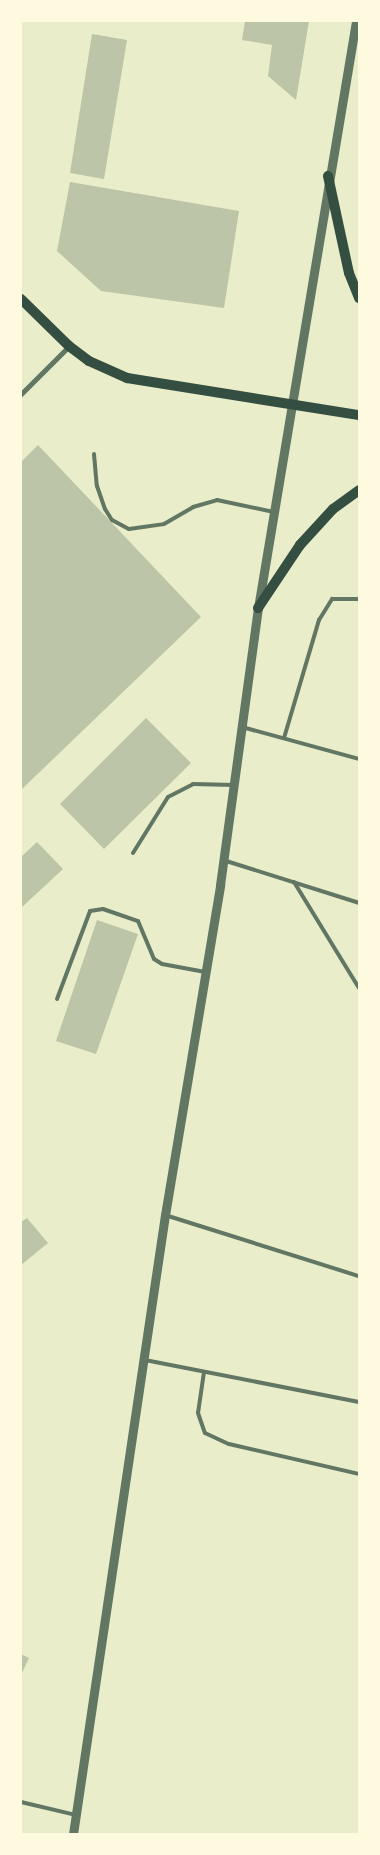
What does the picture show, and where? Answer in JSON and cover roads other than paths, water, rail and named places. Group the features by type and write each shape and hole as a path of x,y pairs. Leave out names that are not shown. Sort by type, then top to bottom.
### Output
{"main road":[{"path":"328,176 350,273 359,298"},
{"path":"21,299 69,346 89,361 127,378 292,406 359,415"},
{"path":"258,608 300,545 333,509 359,490"}],"street":[{"path":"73,1834 165,1215 223,860 258,608 328,176 356,21"},
{"path":"21,394 69,346"}],"lane":[{"path":"94,454 97,486 105,509 112,520 129,529 164,524 193,507 217,500 274,512"},
{"path":"284,738 319,620 332,599 359,599"},
{"path":"242,727 359,759"},
{"path":"133,853 168,797 193,784 234,785"},
{"path":"223,860 359,903"},
{"path":"294,882 359,988"},
{"path":"57,998 90,911 103,909 138,921 154,959 162,964 205,972"},
{"path":"165,1215 359,1276"},
{"path":"144,1360 359,1402"},
{"path":"204,1372 198,1413 205,1433 229,1444 359,1474"},
{"path":"21,1802 76,1815"}]}
